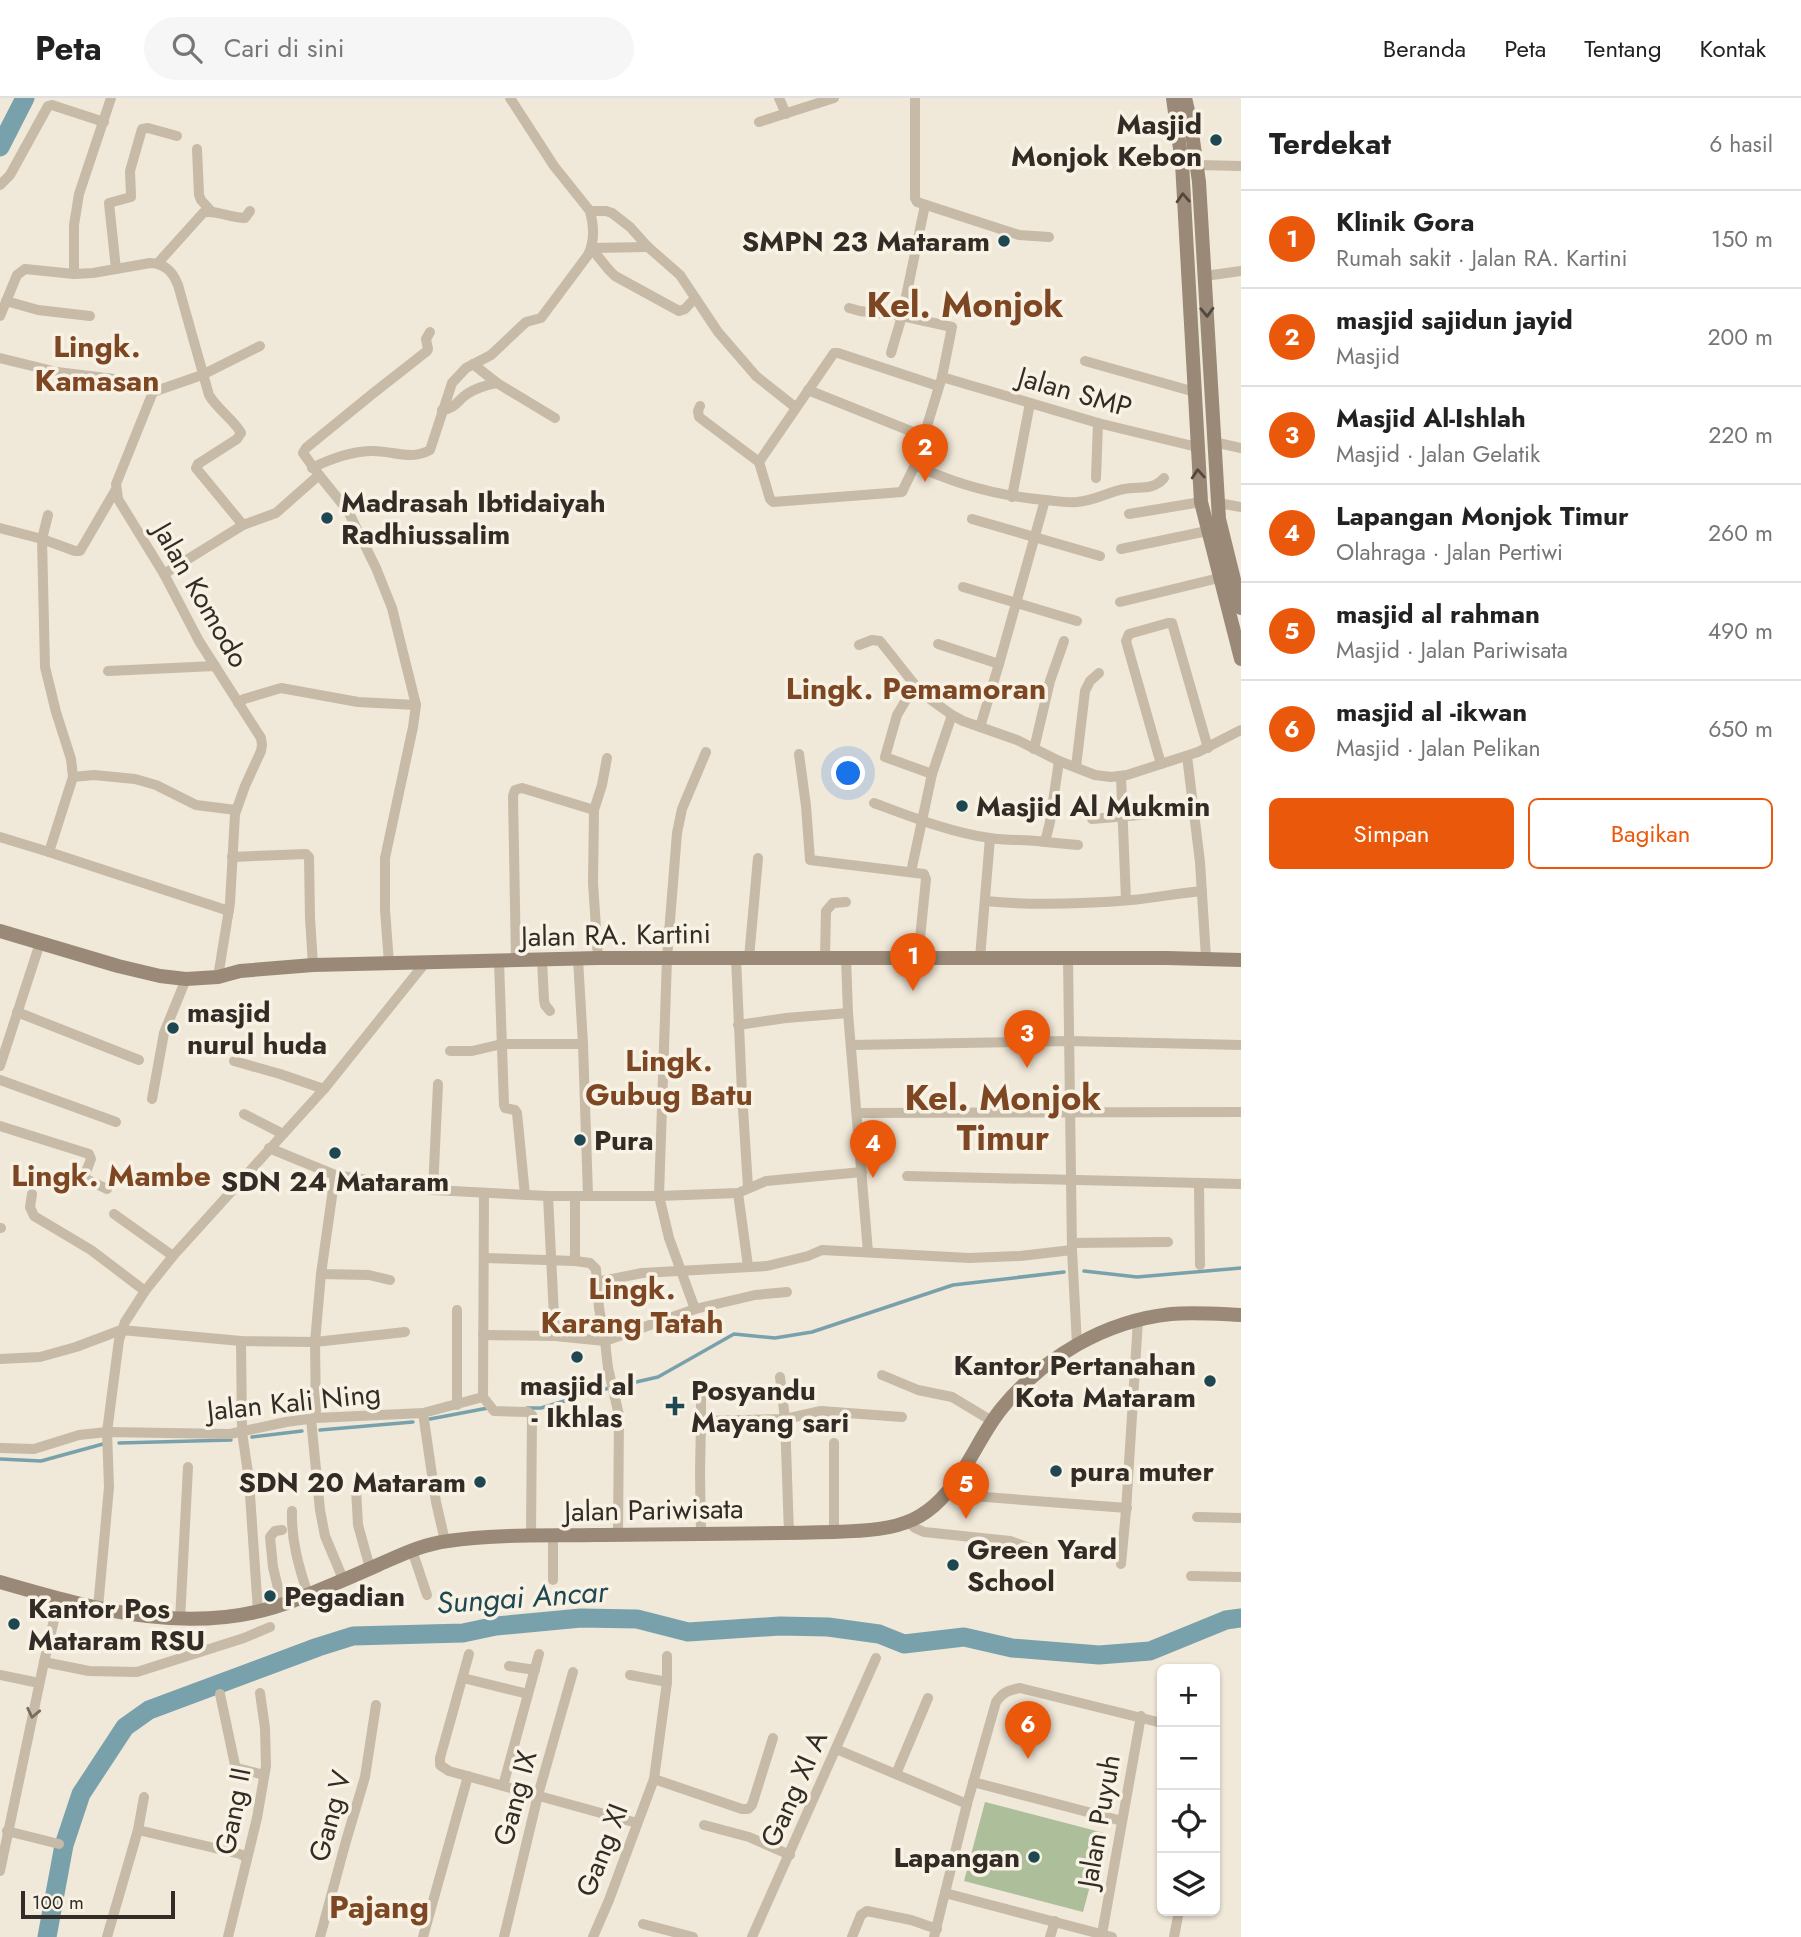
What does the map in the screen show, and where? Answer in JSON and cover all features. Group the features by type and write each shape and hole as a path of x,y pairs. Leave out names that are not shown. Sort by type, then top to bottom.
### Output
{"street":[{"path":"74,274 74,225 78,202 111,98"},
{"path":"164,574 243,525 276,513 316,471 337,457 370,451 424,454 433,447 452,383 466,368 491,355 526,322 541,318 582,264 591,248 594,226 590,211 554,166 510,98"},
{"path":"779,98 786,114"},
{"path":"759,122 834,98"},
{"path":"915,98 917,202 1019,235 1049,237"},
{"path":"1172,98 1182,163 1200,502 1207,531 1220,552 1241,608"},
{"path":"1185,98 1197,165 1218,503 1220,578 1241,659"},
{"path":"0,185 10,175 48,106 104,122"},
{"path":"116,270 108,205 131,197 130,170 142,129 148,128 177,136"},
{"path":"197,149 201,200 210,210 225,216 245,218 250,211"},
{"path":"1197,165 1241,166"},
{"path":"891,353 902,316 925,205"},
{"path":"158,263 201,215 210,210"},
{"path":"590,211 606,211 618,216 680,275 693,300 756,376 795,407"},
{"path":"1185,239 1202,236"},
{"path":"591,248 648,247"},
{"path":"591,248 615,276 679,311 693,300"},
{"path":"0,316 17,275 25,269 74,274 158,263 170,271 178,285 209,395 241,433 237,439 198,464 196,468 243,525"},
{"path":"1205,276 1241,271"},
{"path":"6,301 38,310 90,316"},
{"path":"700,406 699,417 759,462 770,499 774,502 902,492 915,465 940,381 952,327 849,308"},
{"path":"389,962 385,858 416,705 392,608 376,568 348,511 304,455 306,448 428,351 426,340 430,332"},
{"path":"153,391 202,375 260,346"},
{"name":"Jalan SMP","path":"808,390 831,356 838,353 1197,447"},
{"path":"0,358 57,372 148,383 153,391 116,484 116,491 80,551 0,528"},
{"path":"1085,361 1195,391"},
{"path":"473,364 497,383 555,418"},
{"path":"442,410 452,408 474,390 497,383"},
{"path":"759,462 808,390 923,436"},
{"path":"1012,497 1030,403"},
{"path":"1096,478 1098,423"},
{"path":"1214,442 1241,448"},
{"path":"915,465 969,487 1012,497 1060,502 1087,501 1133,487 1157,486 1164,478"},
{"name":"Jalan Komodo","path":"116,491 118,499 164,574 199,641 261,738 262,747 236,810 229,911 218,978"},
{"path":"980,727 1045,500"},
{"path":"1129,514 1200,502"},
{"path":"1218,503 1241,507"},
{"path":"48,515 42,539 45,667 56,712 72,759 73,777 49,852"},
{"path":"972,519 1100,556"},
{"path":"1121,549 1207,531"},
{"path":"1121,602 1220,578"},
{"path":"963,587 1077,621"},
{"path":"1161,764 1126,641 1129,634 1172,623 1208,748"},
{"path":"859,645 876,639 880,641 927,697 952,715 1009,736 1059,761 1096,775 1121,777 1208,748 1241,730"},
{"path":"1034,749 1050,681 1064,641"},
{"path":"938,645 999,664"},
{"path":"108,671 215,666"},
{"path":"1076,767 1085,691 1090,681 1099,673"},
{"path":"915,684 897,715 885,757 932,774"},
{"path":"238,703 281,688 358,702 416,705"},
{"path":"911,872 932,774 952,715"},
{"path":"695,1310 669,1238 659,1196 667,958 679,819 706,752"},
{"path":"799,754 810,860 911,872 923,874 926,879 918,958"},
{"path":"1186,756 1202,891 1206,958"},
{"path":"598,958 594,891 594,810 607,758"},
{"path":"1045,842 1059,761"},
{"path":"73,777 94,775 135,779 156,785 196,804 236,810"},
{"path":"1121,777 1126,900"},
{"path":"516,961 515,790 522,788 594,810"},
{"path":"874,803 922,821 990,838 1078,845"},
{"path":"1092,819 1193,806"},
{"path":"0,837 229,911"},
{"path":"980,958 990,838"},
{"path":"232,857 306,854 309,857 313,965"},
{"path":"748,1266 738,1025 743,958 758,858"},
{"path":"985,901 1014,905 1056,905 1202,891"},
{"path":"825,958 826,911 829,905 836,901 846,902"},
{"name":"Jalan RA. Kartini","path":"0,931 118,966 159,976 186,979 218,978 240,971 313,965 598,958 1241,960"},
{"path":"0,1066 5,1030 17,1012 40,943"},
{"path":"846,958 848,1013 868,1252"},
{"path":"1068,958 1072,1246 1077,1345"},
{"path":"542,960 544,1000 550,1011"},
{"path":"578,960 588,1196"},
{"path":"499,961 504,1105 517,1113 525,1195"},
{"path":"98,1608 109,1487 107,1432 121,1330 145,1291 173,1256 324,1089 425,963"},
{"path":"152,1099 164,1033 186,979"},
{"path":"17,1012 139,1060"},
{"path":"738,1025 848,1013"},
{"path":"852,1045 1069,1041 1241,1045"},
{"path":"450,1051 472,1051 502,1044 583,1044"},
{"path":"234,1061 324,1089"},
{"path":"0,1080 116,1122"},
{"path":"433,1190 438,1084"},
{"path":"858,1113 1241,1112"},
{"path":"244,1114 282,1134"},
{"path":"0,1126 89,1154 91,1159 86,1179 107,1189"},
{"path":"269,1148 335,1175 433,1190 548,1196 659,1196 743,1190 766,1181 862,1172"},
{"path":"335,1175 321,1274 315,1342 313,1418 320,1510 325,1536 343,1579"},
{"path":"907,1176 1241,1184"},
{"path":"1199,1183 1200,1265"},
{"path":"484,1193 483,1335 487,1403"},
{"path":"32,1194 30,1207 34,1216 91,1250 145,1291"},
{"path":"548,1196 555,1336"},
{"path":"575,1197 575,1261"},
{"path":"114,1214 173,1256"},
{"path":"597,1282 642,1273 767,1266 822,1250 969,1258 1020,1256 1072,1246 1168,1242"},
{"path":"484,1258 575,1261 590,1263 596,1269 599,1308 619,1431 618,1535"},
{"path":"321,1274 369,1275 390,1280"},
{"path":"483,1335 555,1336 605,1341 695,1310 755,1295 788,1292"},
{"path":"457,1310 457,1405"},
{"name":"Jalan Pariwisata","path":"0,1581 98,1608 163,1619 218,1618 282,1605 412,1550 445,1541 531,1535 875,1531 908,1522 927,1511 946,1494 992,1421 1009,1400 1034,1375 1077,1345 1138,1320 1174,1314 1241,1315"},
{"path":"1121,1564 1138,1320"},
{"path":"0,1359 40,1357 121,1330 241,1340 315,1342 405,1332"},
{"path":"241,1340 242,1432 249,1480 258,1612"},
{"path":"882,1375 918,1390 952,1397 992,1421"},
{"path":"780,1377 785,1419 789,1533"},
{"path":"701,1398 701,1533"},
{"name":"Jalan Kali Ning","path":"0,1448 34,1449 79,1435 107,1432 242,1432 313,1418 423,1413 457,1405 487,1403 528,1412 531,1415 531,1535"},
{"path":"701,1421 785,1419 821,1411 902,1418"},
{"path":"423,1413 434,1490 445,1541"},
{"path":"834,1443 834,1532"},
{"path":"180,1620 188,1467"},
{"path":"356,1489 358,1525 370,1568"},
{"path":"946,1494 1127,1508"},
{"path":"292,1511 291,1529 308,1595"},
{"path":"1197,1517 1241,1518"},
{"path":"908,1522 924,1532 1010,1541 1041,1552"},
{"path":"282,1530 275,1531 270,1537 273,1567 282,1605"},
{"path":"553,1536 553,1580"},
{"path":"412,1550 427,1595"},
{"path":"1191,1576 1241,1577"},
{"path":"0,1871 59,1599"},
{"path":"44,1662 89,1671 137,1672 270,1627"},
{"path":"469,1654 440,1765 468,1776 637,1824"},
{"path":"503,1786 540,1654"},
{"name":"Gang XI","path":"593,1937 653,1779 667,1682 667,1656"},
{"name":"Gang XI A","path":"752,1937 876,1658"},
{"path":"509,1666 535,1670"},
{"name":"Gang IX","path":"504,1937 538,1796 573,1672"},
{"path":"0,1675 39,1683"},
{"path":"630,1675 667,1682"},
{"path":"463,1678 528,1694"},
{"path":"852,1937 861,1915 867,1910 911,1920 935,1933 973,1782 996,1702 1002,1694 1020,1688 1157,1721"},
{"name":"Gang II","path":"228,1937 257,1818 264,1775 267,1747 260,1693"},
{"path":"220,1694 234,1765 264,1775"},
{"path":"897,1774 928,1698"},
{"name":"Gang V","path":"320,1937 365,1777 376,1705"},
{"name":"Jalan Puyuh","path":"1107,1935 1122,1821 1141,1716"},
{"name":"Gang XI","path":"653,1779 748,1809 752,1805 773,1738"},
{"path":"836,1749 967,1804"},
{"path":"423,1937 468,1776"},
{"path":"973,1782 1122,1821"},
{"path":"107,1937 138,1830 144,1797"},
{"path":"704,1825 749,1837 790,1854"},
{"path":"138,1830 240,1854 247,1858"},
{"path":"7,1831 59,1844"},
{"path":"945,1893 1107,1935"},
{"path":"1174,1937 1178,1916"},
{"path":"1050,1937 1055,1921"},
{"path":"643,1924 693,1937"}],"green space":[{"name":"Lapangan","path":"985,1802 1104,1833 1083,1912 964,1881"}],"waterway":[{"path":"0,147 25,98"},
{"path":"1084,1271 1137,1277 1241,1268"},
{"path":"527,1408 541,1408 658,1377 734,1334 775,1338 812,1332 953,1285 1064,1272"},
{"path":"430,1419 488,1408"},
{"path":"320,1430 413,1422"},
{"path":"252,1437 302,1431"},
{"path":"119,1443 231,1440"},
{"path":"0,1459 41,1461 103,1444"},
{"name":"Sungai Ancar","path":"47,1937 64,1845 81,1794 125,1727 149,1710 353,1636 463,1633 496,1626 581,1618 637,1619 688,1632 780,1626 828,1627 879,1634 904,1644 964,1637 1012,1648 1099,1655 1150,1651 1226,1620 1241,1618"}],"place":[{"name":"Masjid Monjok Kebon","path":"1216,140"},
{"name":"SMPN 23 Mataram","path":"1004,241"},
{"name":"masjid sajidun jayid","path":"925,482"},
{"name":"Madrasah Ibtidaiyah Radhiussalim","path":"327,518"},
{"name":"Masjid Al Mukmin","path":"962,806"},
{"name":"Klinik Gora","path":"913,991"},
{"name":"masjid nurul huda","path":"173,1028"},
{"name":"Masjid Al-Ishlah","path":"1027,1068"},
{"name":"Pura","path":"580,1140"},
{"name":"SDN 24 Mataram","path":"335,1153"},
{"name":"Lapangan Monjok Timur","path":"873,1178"},
{"name":"masjid al - Ikhlas","path":"577,1357"},
{"name":"Kantor Pertanahan Kota Mataram","path":"1210,1381"},
{"name":"Posyandu Mayang sari","path":"675,1406"},
{"name":"pura muter","path":"1056,1471"},
{"name":"SDN 20 Mataram","path":"480,1482"},
{"name":"masjid al rahman","path":"966,1519"},
{"name":"Green Yard School","path":"953,1565"},
{"name":"Pegadian","path":"270,1596"},
{"name":"Kantor Pos Mataram RSU","path":"14,1624"},
{"name":"masjid al -ikwan","path":"1028,1759"},
{"name":"Lapangan","path":"1034,1857"}],"district":[{"name":"Kel. Monjok","path":"965,305"},
{"name":"Lingk. Kamasan","path":"97,363"},
{"name":"Lingk. Pemamoran","path":"916,688"},
{"name":"Lingk. Gubug Batu","path":"669,1077"},
{"name":"Kel. Monjok Timur","path":"1003,1118"},
{"name":"Lingk. Mambe","path":"111,1175"},
{"name":"Lingk. Karang Tatah","path":"632,1305"},
{"name":"Pajang","path":"379,1907"}]}
